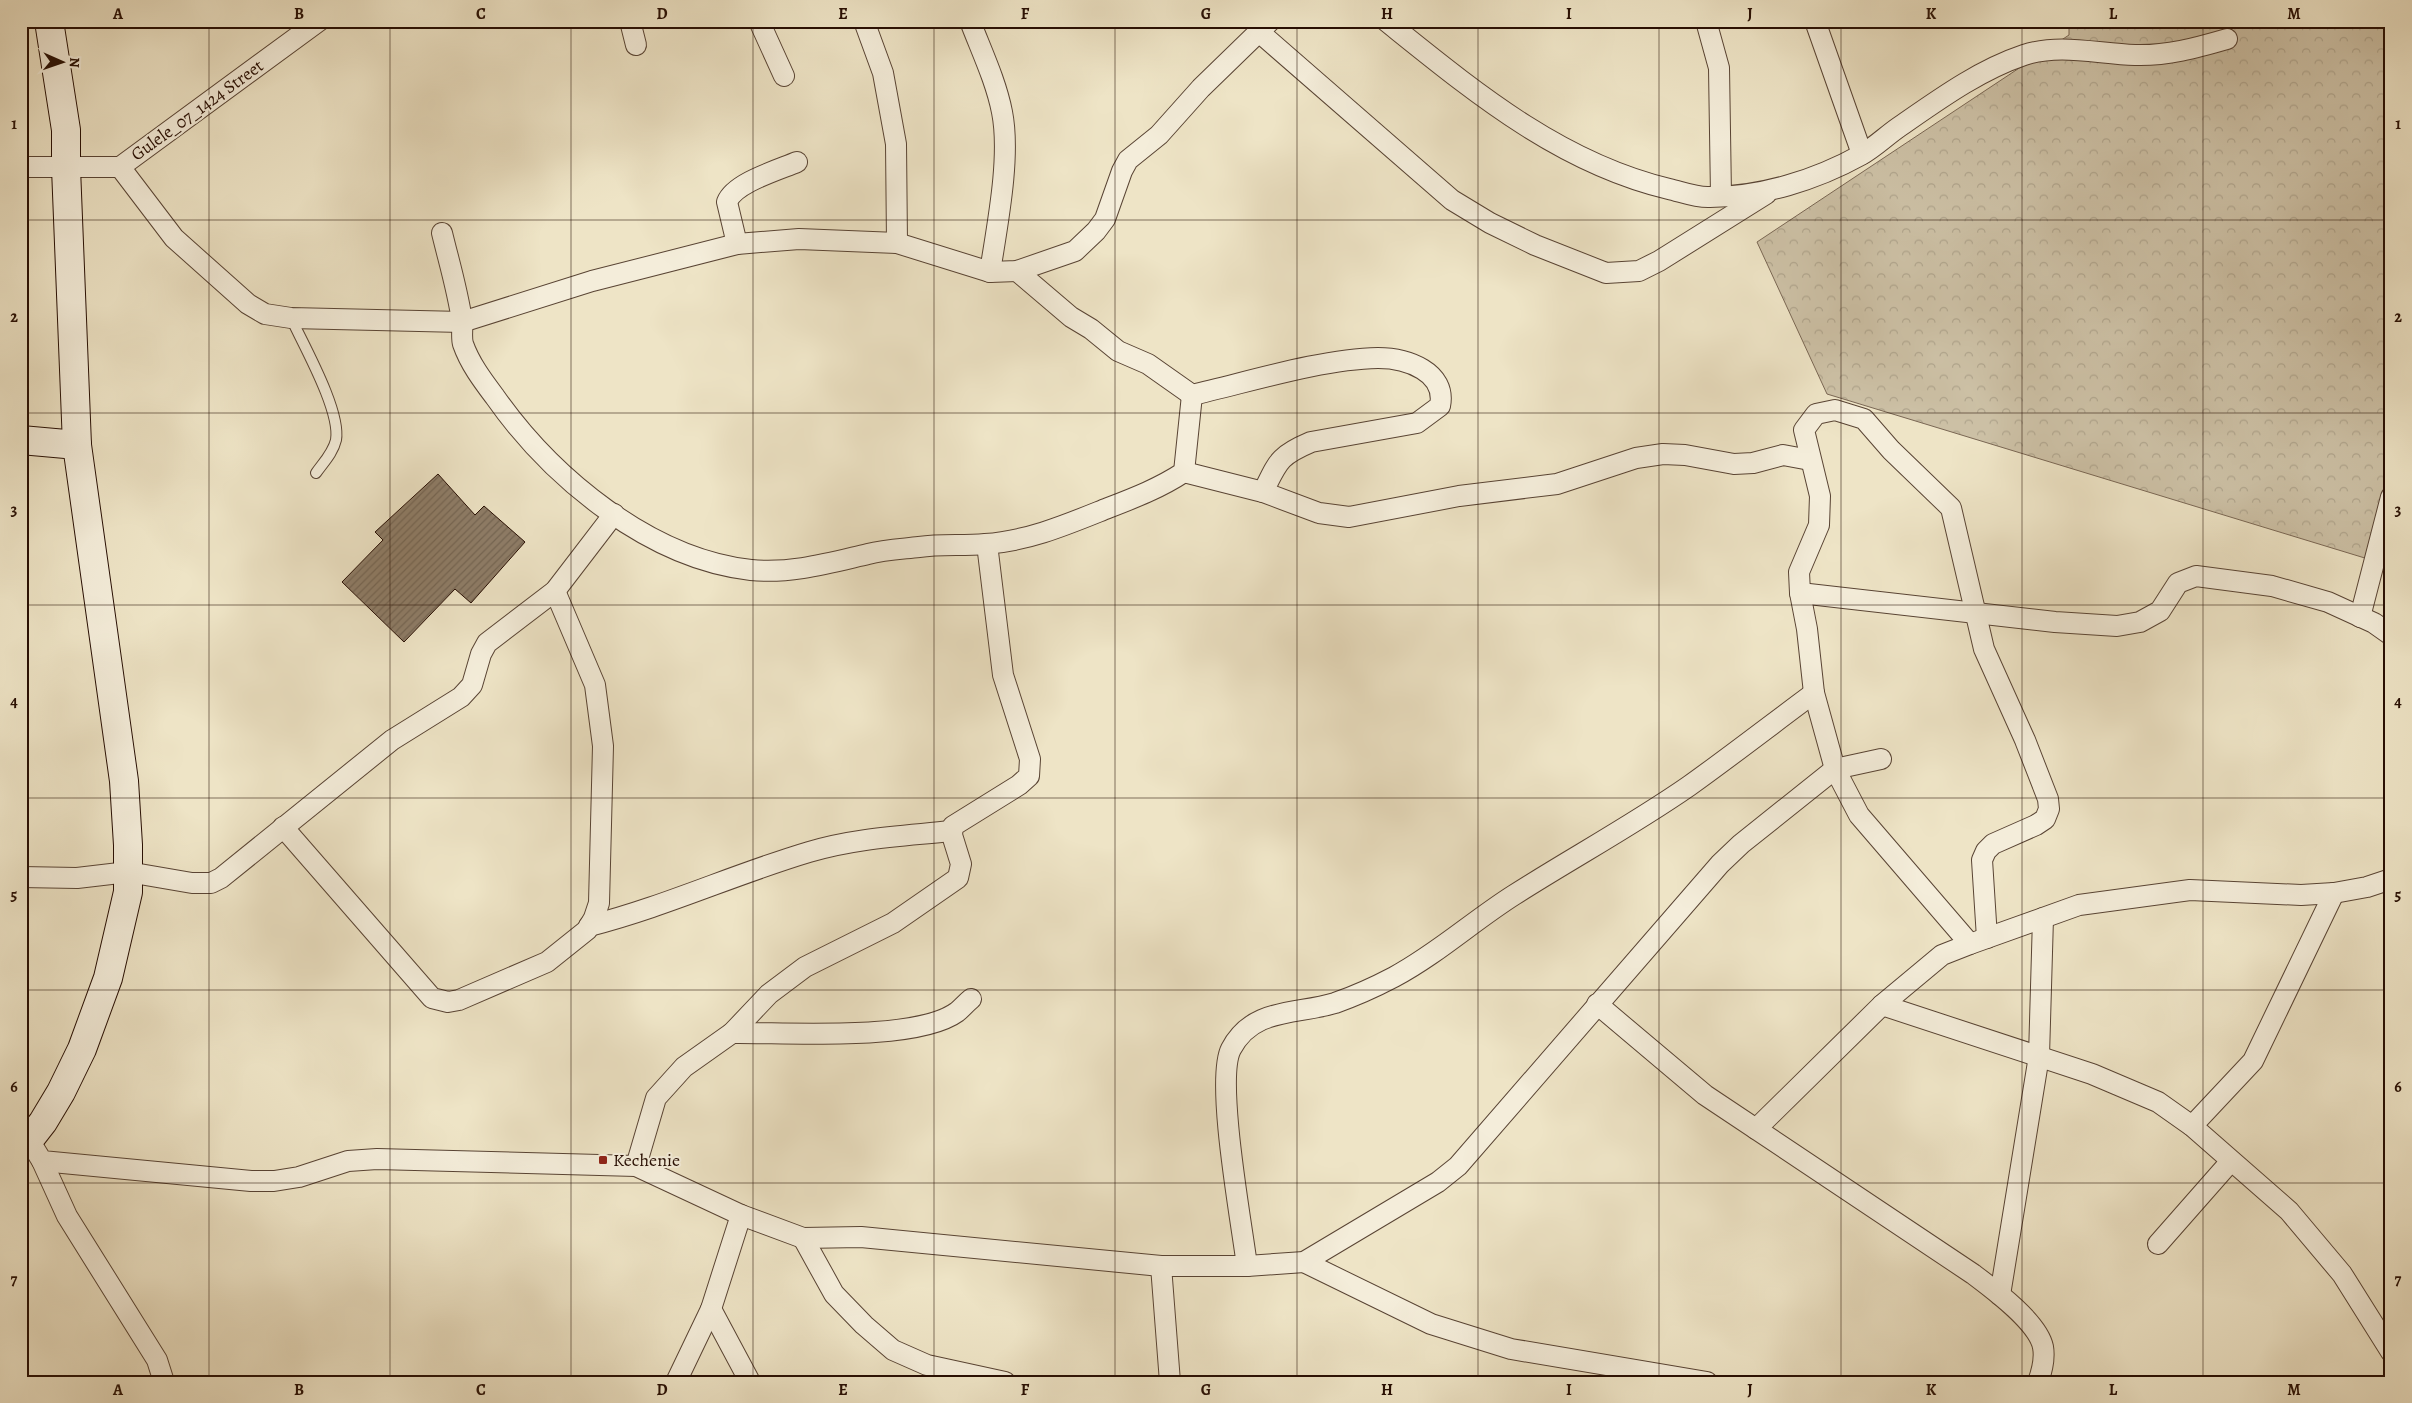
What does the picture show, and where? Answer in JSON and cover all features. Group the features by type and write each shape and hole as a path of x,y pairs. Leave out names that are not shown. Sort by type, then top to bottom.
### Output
{"main road":[{"path":"31,1148 43,1122 61,1092 85,1040 108,978 128,892 128,845 124,781 76,445 66,130 49,21"},
{"path":"21,440 76,445"}],"street":[{"name":"Gulele_07_1424 Street","path":"21,167 120,167 319,21"},
{"path":"630,21 636,45"},
{"path":"759,21 784,76"},
{"path":"864,21 883,73 896,144 897,243"},
{"path":"970,21 998,96 1005,139 1001,197 990,272"},
{"path":"1386,21 1476,92 1532,130 1583,158 1638,182 1707,198 1772,190"},
{"path":"1706,21 1719,68 1721,196"},
{"path":"1815,21 1862,154"},
{"path":"120,167 174,238 241,297 265,314 291,318 462,322 592,281 737,244 799,239 897,243 990,272 1017,272 1075,251 1096,231 1105,219 1122,170 1128,160 1159,135 1201,88 1264,27 1452,200 1490,223 1535,245 1606,273 1639,271 1659,261 1772,190 1823,172 1862,154 1899,127 1991,67 2027,54 2064,49 2136,56 2180,53 2227,39"},
{"path":"737,244 728,202 730,195 739,187 796,162"},
{"path":"442,233 462,322 464,345 476,371 514,423 555,466 614,514 683,553 700,560 752,570 790,570 820,566 870,553 923,546 987,544 1032,536 1060,527 1165,486 1184,472 1192,395"},
{"path":"1017,272 1071,317 1118,351 1148,364 1192,395 1317,366 1360,359 1381,358 1418,366 1434,378 1440,387 1442,394 1440,406 1417,423 1310,442 1294,449 1280,460 1263,492"},
{"path":"1835,410 1864,419 1891,450 1951,508 1984,649 2025,740 2048,799 2049,809 2045,819 2036,825 1993,844 1986,851 1982,860 1979,941 1860,816 1835,769 1814,693 1807,629 1800,593 1799,572 1819,525 1820,496 1804,430 1816,414 1835,410"},
{"path":"1184,472 1263,492 1319,513 1349,517 1459,496 1558,484 1636,458 1663,454 1685,455 1743,464 1783,455 1810,460"},
{"path":"2360,617 2391,497"},
{"path":"21,877 77,878 128,872 192,883 211,883 221,878 392,740 461,697 472,685 481,654 487,643 555,591 614,514"},
{"path":"636,1166 656,1098 684,1068 732,1032 769,994 805,967 893,923 958,878 960,856 952,831 953,826 1019,785 1029,776 1031,769 1030,759 1003,675 987,544"},
{"path":"1800,593 2056,622 2117,626 2140,622 2160,612 2178,583 2196,576 2272,586 2328,602 2360,617 2391,635"},
{"path":"555,591 595,685 601,724 603,746 599,903 589,926"},
{"path":"1247,1266 1227,1110 1226,1072 1229,1052 1240,1033 1257,1022 1275,1014 1343,1000 1378,986 1420,964 1512,896 1688,787 1814,693"},
{"path":"31,1148 102,1168 251,1181 274,1181 299,1177 348,1161 377,1159 636,1166 741,1215 803,1238 861,1238 1161,1266 1247,1266 1304,1262 1406,1199 1438,1182 1458,1166 1720,864 1741,844 1835,769 1881,759"},
{"path":"283,827 432,998 448,1002 459,1000 547,962 589,926 639,912 827,847 863,840 952,831"},
{"path":"1756,1129 1882,1005 1942,955 2078,905 2190,890 2301,895 2334,893 2366,888 2391,878"},
{"path":"2192,1126 2254,1061 2334,893"},
{"path":"2000,1295 2039,1056 2043,918"},
{"path":"732,1032 883,1032 922,1025 941,1019 956,1013 971,999"},
{"path":"1597,1004 1705,1095 1973,1274 2000,1295 2028,1321 2043,1346 2042,1370 2038,1382"},
{"path":"1882,1005 2092,1074 2158,1102 2192,1126 2289,1211 2342,1274 2391,1352"},
{"path":"31,1148 67,1216 156,1360 164,1382"},
{"path":"2158,1244 2231,1161"},
{"path":"676,1382 711,1309 741,1215"},
{"path":"803,1238 834,1294 864,1325 893,1350 927,1365 1005,1382"},
{"path":"1304,1262 1431,1324 1511,1349 1707,1382"},
{"path":"1161,1266 1170,1382"},
{"path":"711,1309 750,1382"}],"lane":[{"path":"291,318 332,408 336,440 330,455 316,473"}],"green space":[{"path":"2069,21 2391,21 2391,566 1827,394 1757,242 2069,35"}],"building":[{"path":"438,474 475,515 484,506 525,542 471,603 455,589 404,642 342,582 383,540 375,532"}],"place":[{"name":"Kechenie","path":"603,1160"}]}
